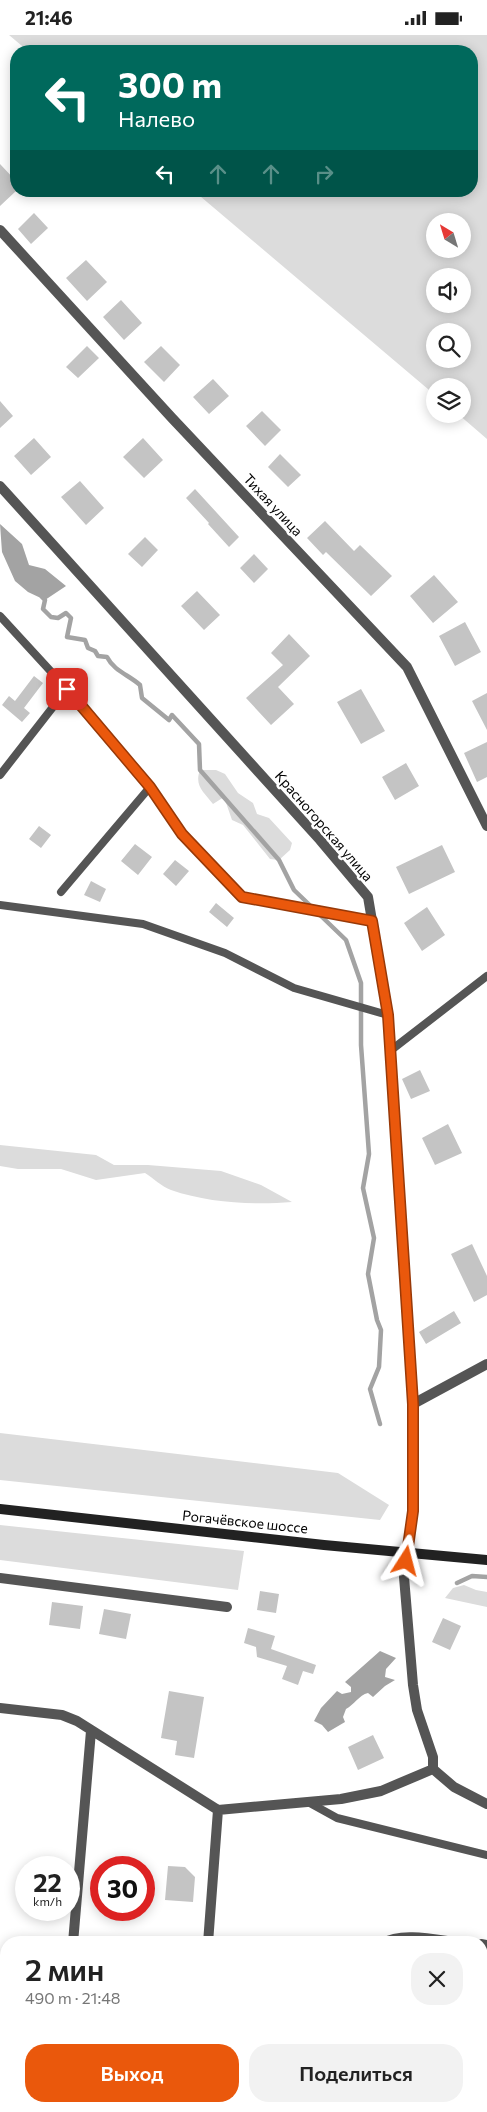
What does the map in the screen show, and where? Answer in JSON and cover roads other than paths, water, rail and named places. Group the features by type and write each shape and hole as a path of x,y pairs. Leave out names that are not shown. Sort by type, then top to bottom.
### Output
{"main road":[{"name":"Рогачёвское шоссе","path":"0,1509 324,1545 407,1551 487,1560"}],"street":[{"name":"Тихая улица","path":"0,231 179,425 407,667 487,826"},
{"name":"Красногорская улица","path":"0,486 320,840 368,897 388,1015 413,1404 413,1511 404,1577 413,1685 417,1711 433,1757 433,1769"},
{"path":"413,1404 487,1364"},
{"path":"0,1578 227,1607"},
{"path":"0,1708 62,1715 77,1721 218,1810 341,1799 381,1791 433,1769 454,1787 487,1804"},
{"path":"74,1936 91,1731"},
{"path":"209,1936 218,1810"}],"lane":[{"path":"0,616 67,689 150,787 182,834 242,897 372,921"},
{"path":"0,775 67,689"},
{"path":"61,892 150,787"},
{"path":"0,905 143,924 225,953 294,988 388,1015"},
{"path":"390,1051 487,976"},
{"path":"308,1802 338,1818 487,1855"}],"waterway":[{"path":"42,597 45,600 43,609 51,617 58,618 66,613 71,618 67,637 85,640 88,648 95,651 98,656 107,657 118,669 140,685 142,698 169,720 172,715 199,744 200,770 279,860 294,890 346,940 361,983 361,1045 369,1154 363,1188 374,1238 368,1274 377,1320 381,1330 379,1367 370,1389 380,1424"},
{"path":"457,1583 472,1576 487,1577"}]}
